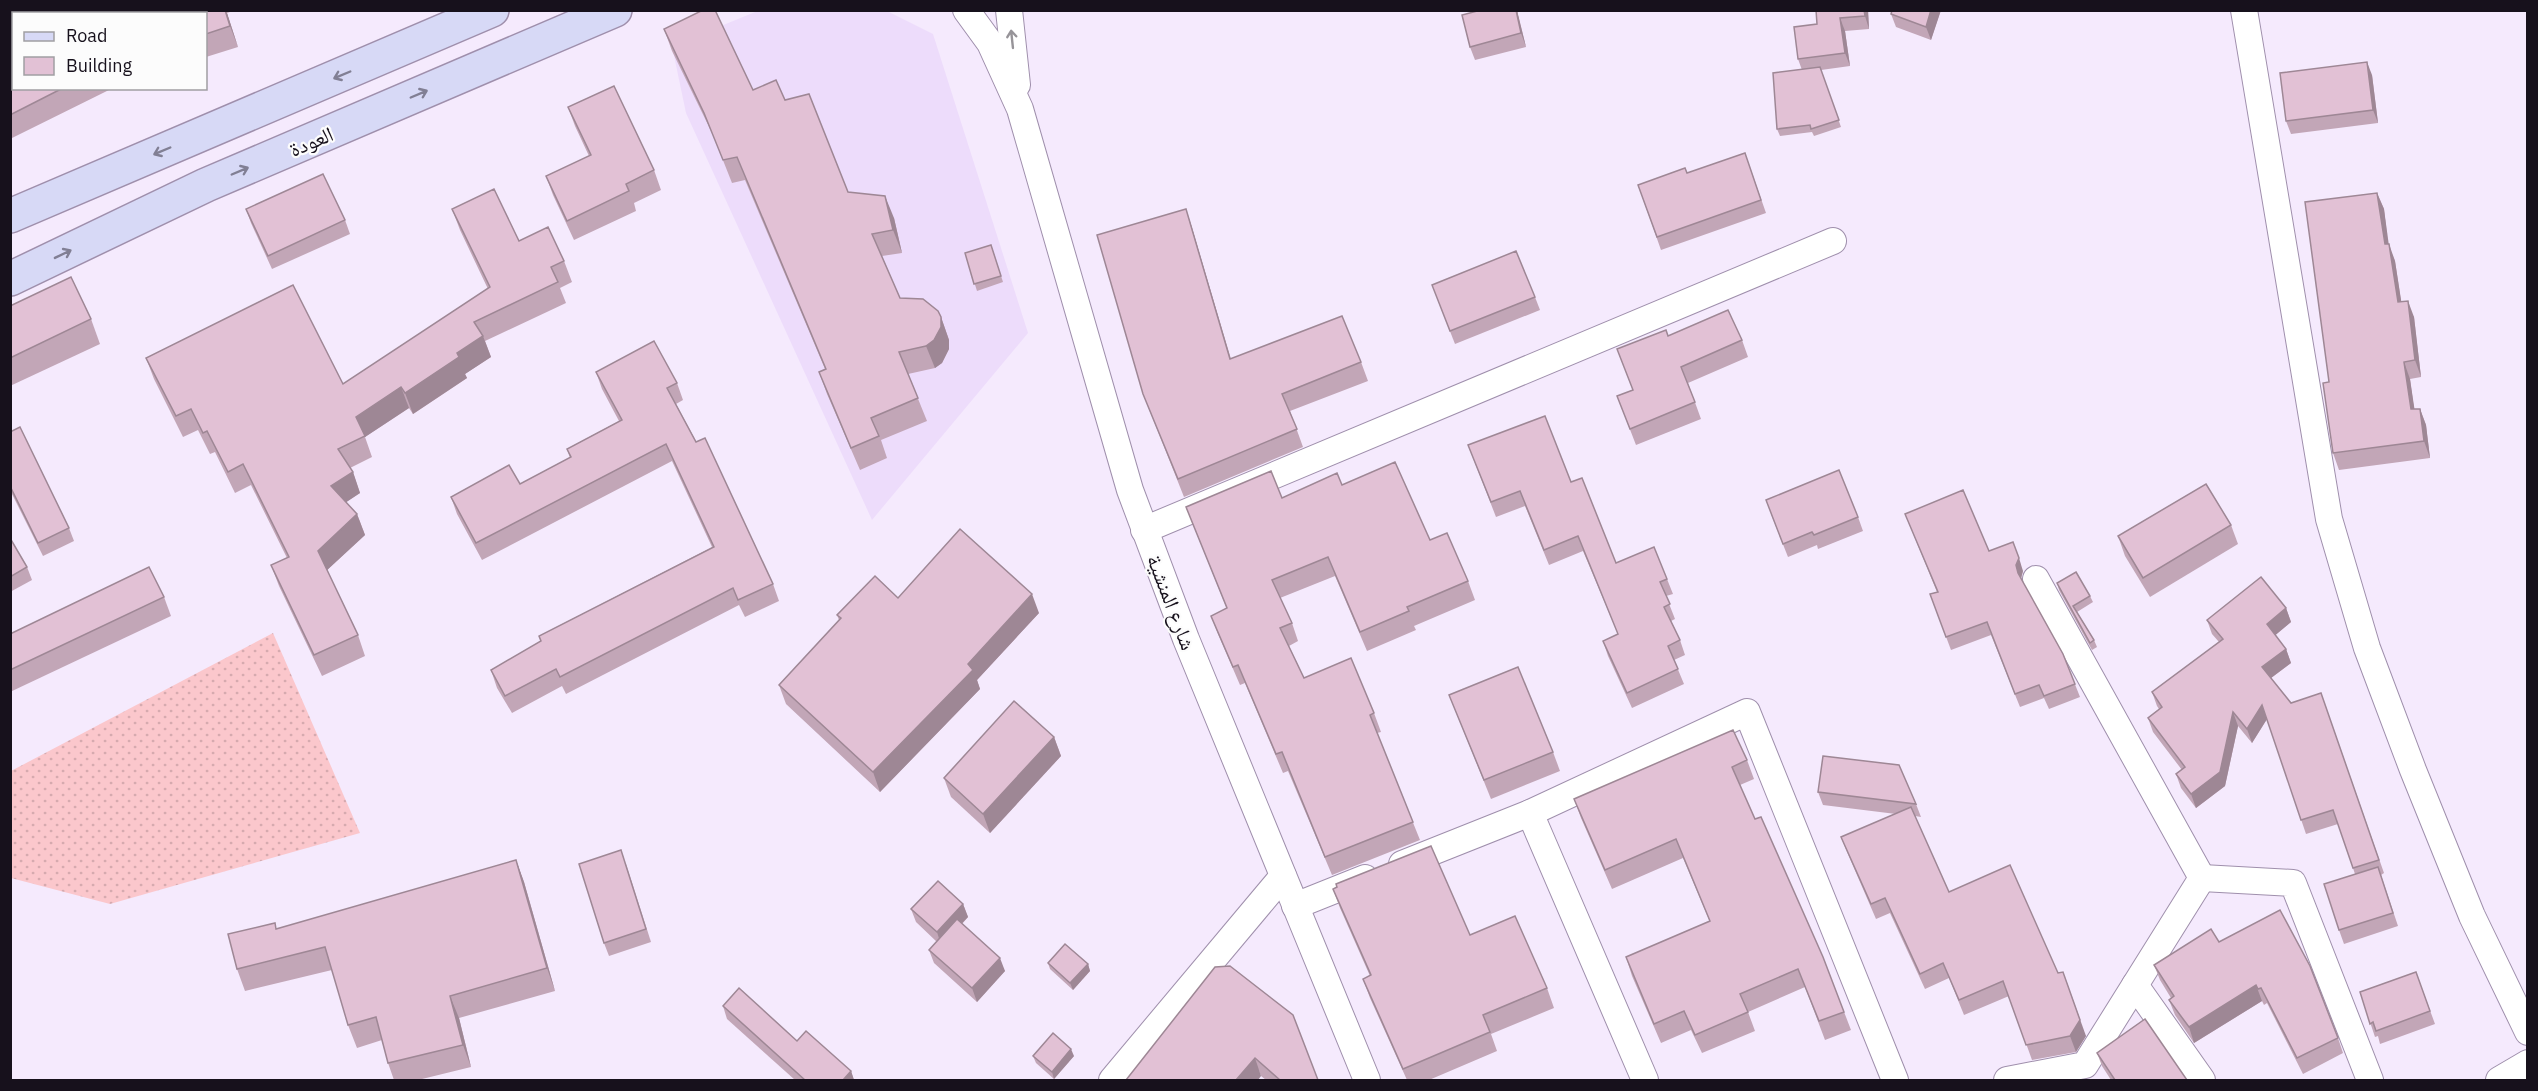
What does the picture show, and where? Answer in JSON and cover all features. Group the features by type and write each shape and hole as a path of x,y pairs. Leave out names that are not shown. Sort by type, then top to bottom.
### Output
{"main road":[{"path":"10,216 492,10"},
{"name":"العودة","path":"10,279 206,185 615,10"}],"street":[{"name":"شارع المنشية","path":"966,10 990,43 1020,109 1130,490 1144,530 1186,639 1367,1080"},
{"name":"شارع المنشية","path":"1010,10 1020,109"},
{"path":"2244,10 2330,519 2367,648 2409,759 2472,916 2528,1032"},
{"path":"1144,530 1833,241"},
{"path":"2036,579 2202,878"},
{"path":"1295,906 1530,813 1747,712 1895,1080"},
{"path":"1530,813 1645,1080"},
{"path":"1112,1080 1283,876"},
{"path":"2007,1080 2085,1065 2202,878"},
{"path":"2202,878 2292,883 2370,1080"},
{"path":"2135,985 2202,1080"},
{"path":"2499,1080 2528,1063"}],"shaded area":[{"path":"760,10 887,11 933,34 1028,333 872,520 686,113 672,46"},
{"path":"273,633 360,833 110,904 11,878 11,771"}],"building":[{"path":"50,10 225,10 230,26 207,34 207,12 50,12"},
{"path":"703,10 715,10 753,90 776,80 785,100 809,94 848,192 885,196 893,230 872,234 900,298 923,299 938,311 941,317 941,327 934,340 926,346 899,352 918,398 871,418 879,436 851,448 819,372 826,369 737,157 723,160 704,113 664,29"},
{"path":"1481,10 1516,10 1521,33 1470,47 1462,15"},
{"path":"1816,10 1864,10 1865,16 1840,18 1845,53 1798,59 1794,27 1817,24"},
{"path":"1892,10 1931,10 1926,27 1891,14"},
{"path":"12,40 12,90 59,90 10,115 10,41"},
{"path":"2367,62 2373,110 2286,121 2280,73"},
{"path":"1820,67 1839,120 1811,129 1810,125 1777,129 1773,73"},
{"path":"614,86 654,170 626,184 629,191 567,221 546,176 591,155 568,107"},
{"path":"1745,153 1761,200 1657,237 1638,185 1685,168 1687,173"},
{"path":"323,174 345,220 268,256 246,209"},
{"path":"494,189 519,241 548,227 564,261 551,267 558,282 474,322 483,336 457,353 459,357 405,393 401,387 356,417 365,436 338,449 353,472 331,486 357,514 318,551 358,635 314,655 271,565 289,557 243,464 228,472 207,431 203,433 191,409 176,416 146,358 293,285 343,384 490,287 452,209"},
{"path":"2377,193 2385,244 2389,244 2398,302 2408,301 2415,360 2404,362 2411,409 2420,409 2424,441 2333,453 2323,383 2329,382 2305,202"},
{"path":"1186,209 1230,359 1342,316 1361,362 1282,394 1297,429 1178,479 1143,394 1097,235"},
{"path":"991,245 1001,276 974,284 965,253"},
{"path":"1516,251 1535,297 1450,331 1432,285"},
{"path":"71,277 91,319 10,358 10,306"},
{"path":"1728,310 1742,340 1681,367 1695,402 1630,429 1617,396 1633,390 1617,349 1666,330 1668,336"},
{"path":"654,341 677,383 667,388 696,442 705,438 773,584 738,600 733,588 560,677 556,669 505,696 491,670 541,641 539,636 714,547 666,444 476,543 451,497 509,465 520,484 571,457 567,449 622,420 596,372"},
{"path":"1545,416 1571,482 1582,478 1616,563 1654,547 1667,579 1660,582 1670,604 1664,607 1680,640 1668,646 1678,669 1627,693 1603,641 1618,634 1578,536 1544,550 1520,491 1491,502 1468,445"},
{"path":"20,427 69,528 38,543 10,486 10,432"},
{"path":"1395,462 1430,540 1447,533 1468,581 1407,607 1409,611 1360,632 1328,557 1272,580 1292,623 1280,628 1304,678 1351,658 1374,713 1370,715 1413,822 1325,857 1282,752 1276,754 1238,665 1233,667 1211,616 1227,608 1186,507 1271,471 1282,498 1337,473 1342,485"},
{"path":"1839,470 1858,517 1814,535 1812,532 1783,544 1766,500"},
{"path":"2206,484 2231,525 2143,578 2118,536"},
{"path":"1963,490 1989,551 2013,542 2019,558 2016,565 2018,573 2063,654 2075,684 2044,696 2039,685 2015,694 1987,622 1946,637 1930,594 1938,592 1905,514"},
{"path":"960,529 1032,594 968,664 973,670 873,772 779,685 841,618 837,615 875,576 898,598"},
{"path":"10,538 27,567 10,577"},
{"path":"149,567 164,597 10,670 10,634"},
{"path":"2076,572 2090,596 2073,606 2094,640 2090,643 2057,583"},
{"path":"2261,577 2286,608 2267,624 2286,649 2262,667 2291,703 2321,693 2379,860 2353,868 2333,810 2301,820 2262,705 2247,729 2233,712 2220,772 2191,794 2176,774 2185,767 2148,718 2162,707 2152,692 2223,639 2207,620"},
{"path":"1518,667 1553,752 1484,780 1449,695"},
{"path":"1014,701 1054,737 983,814 944,778"},
{"path":"1733,730 1747,760 1732,767 1755,819 1761,817 1823,957 1844,1012 1819,1021 1798,969 1740,994 1748,1012 1695,1035 1684,1011 1654,1024 1626,957 1710,921 1676,839 1605,870 1574,799"},
{"path":"1823,756 1899,765 1916,804 1818,792"},
{"path":"1911,807 1949,892 2010,865 2058,973 2063,972 2080,1020 2070,1036 2026,1045 2003,981 1959,1000 1943,963 1920,974 1885,898 1871,904 1841,837"},
{"path":"1431,846 1470,935 1515,916 1547,988 1483,1015 1490,1032 1403,1069 1363,979 1371,975 1333,889 1337,887 1336,884"},
{"path":"621,850 646,929 604,943 579,864"},
{"path":"516,860 547,968 450,996 463,1045 388,1063 376,1017 348,1025 325,947 237,969 228,934 275,923 276,929"},
{"path":"2378,867 2393,913 2339,930 2324,884"},
{"path":"938,881 963,904 937,932 911,909"},
{"path":"2280,910 2310,966 2338,1038 2297,1058 2261,988 2258,989 2256,985 2189,1027 2169,1000 2174,996 2154,965 2211,929 2219,942"},
{"path":"957,919 1000,958 972,988 929,950"},
{"path":"1065,944 1088,964 1070,983 1048,963"},
{"path":"1230,966 1293,1015 1318,1080 1280,1080 1255,1058 1236,1080 1126,1080 1215,967"},
{"path":"2416,972 2430,1011 2376,1031 2373,1022 2370,1024 2360,992"},
{"path":"739,988 797,1041 806,1031 851,1071 843,1080 805,1080 723,1006"},
{"path":"2145,1019 2187,1080 2115,1080 2097,1053"},
{"path":"1053,1033 1071,1049 1052,1072 1033,1056"}]}
